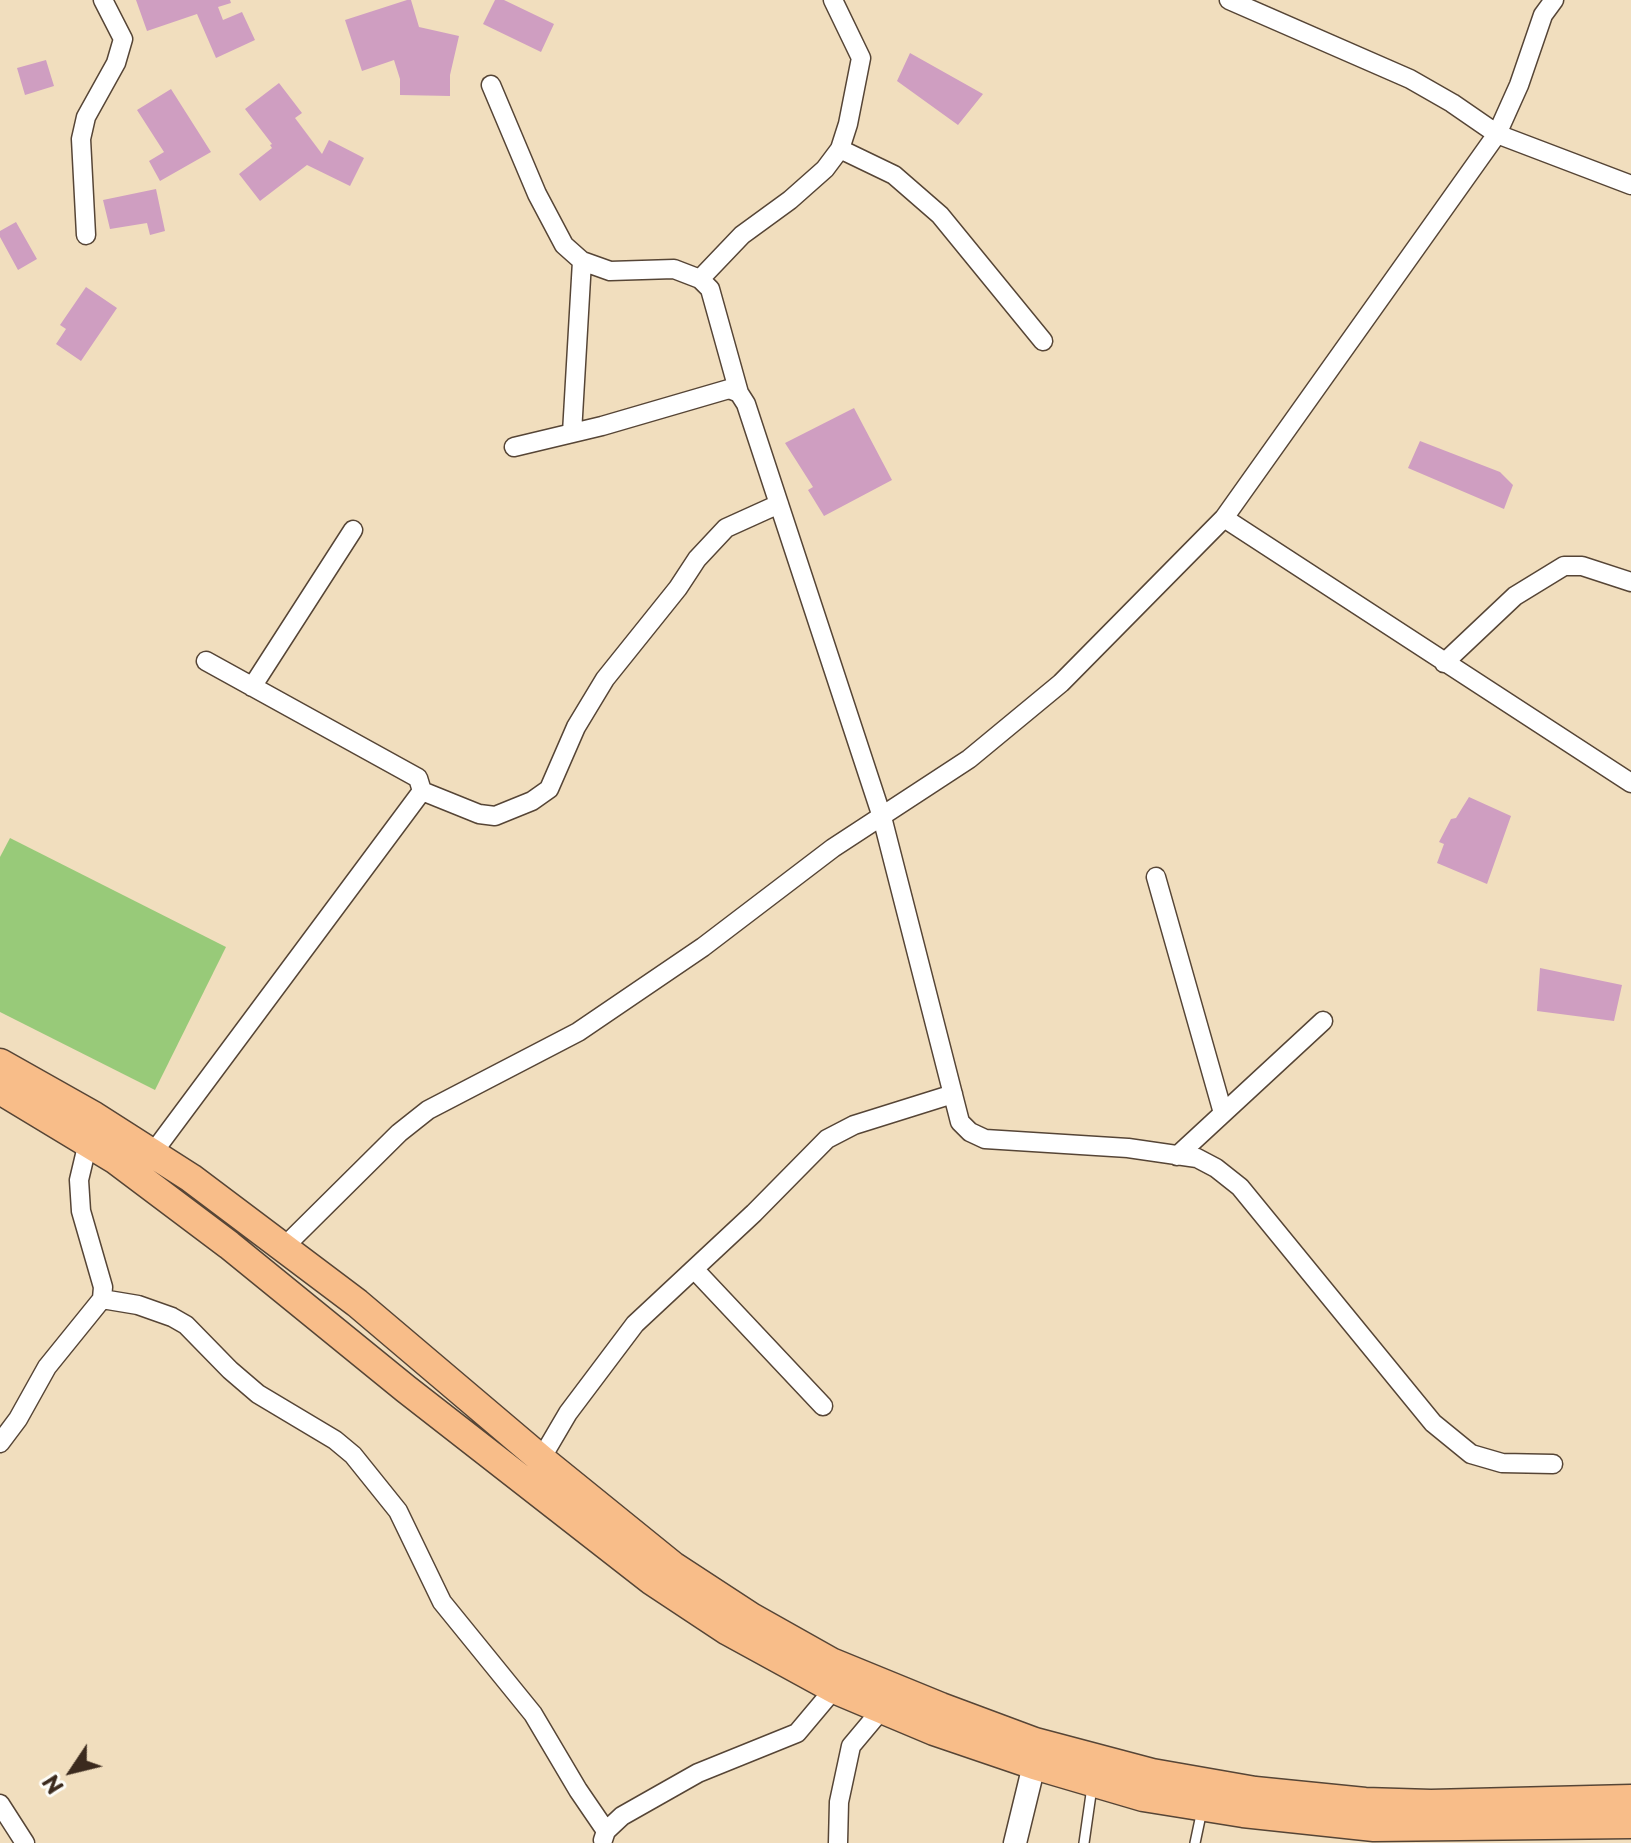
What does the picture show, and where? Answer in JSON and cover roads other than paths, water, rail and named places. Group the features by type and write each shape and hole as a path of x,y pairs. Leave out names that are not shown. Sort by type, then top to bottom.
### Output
{"main road":[{"path":"0,1063 94,1116 191,1178 357,1303 673,1566 831,1662 1035,1742 1152,1773 1255,1791 1365,1802 1431,1804 1631,1799"},
{"path":"0,1090 88,1142 229,1245 406,1389 651,1580 728,1631 834,1689 934,1731 1143,1797 1374,1827 1631,1824"}],"street":[{"path":"86,235 81,139 86,117 116,63 123,39 103,0"},
{"path":"700,279 742,235 790,200 825,169 840,149 861,58 833,0"},
{"path":"1229,0 1268,8 1410,79 1497,134 1631,185"},
{"path":"283,1248 388,1144 428,1110 578,1032 703,947 833,848 969,759 1061,683 1224,518 1497,134 1519,85 1543,15 1554,0"},
{"path":"491,85 544,207 564,245 582,261 610,271 674,269 700,279 710,289 739,393 746,404 882,817 960,1122 970,1132 985,1139 1128,1148 1197,1158 1216,1168 1240,1187 1433,1423 1471,1454 1502,1463 1553,1464"},
{"path":"840,149 894,175 940,215 1043,341"},
{"path":"572,433 582,261"},
{"path":"514,447 729,389 739,393"},
{"path":"422,791 479,814 495,816 532,801 549,789 576,727 605,679 678,588 697,559 726,528 779,504"},
{"path":"1224,518 1631,783"},
{"path":"252,687 353,530"},
{"path":"1444,663 1515,596 1564,566 1582,566 1631,582"},
{"path":"206,661 418,778 422,791"},
{"path":"152,1154 422,791"},
{"path":"1156,877 1223,1113"},
{"path":"1177,1156 1323,1021"},
{"path":"541,1459 568,1413 635,1324 754,1213 827,1139 854,1125 953,1094"},
{"path":"0,1443 18,1419 47,1367 102,1299 103,1287 81,1211 79,1180 88,1142"},
{"path":"694,1269 823,1406"},
{"path":"102,1299 138,1305 186,1325 258,1394 335,1440 353,1455 398,1511 442,1602 533,1714 604,1837 632,1810 698,1773 797,1733 834,1689"},
{"path":"838,1843 839,1802 851,1746 882,1709"},
{"path":"1015,1843 1034,1765"},
{"path":"0,1804 25,1843"}],"lane":[{"path":"1084,1843 1093,1782"},
{"path":"1195,1843 1202,1806"}]}
